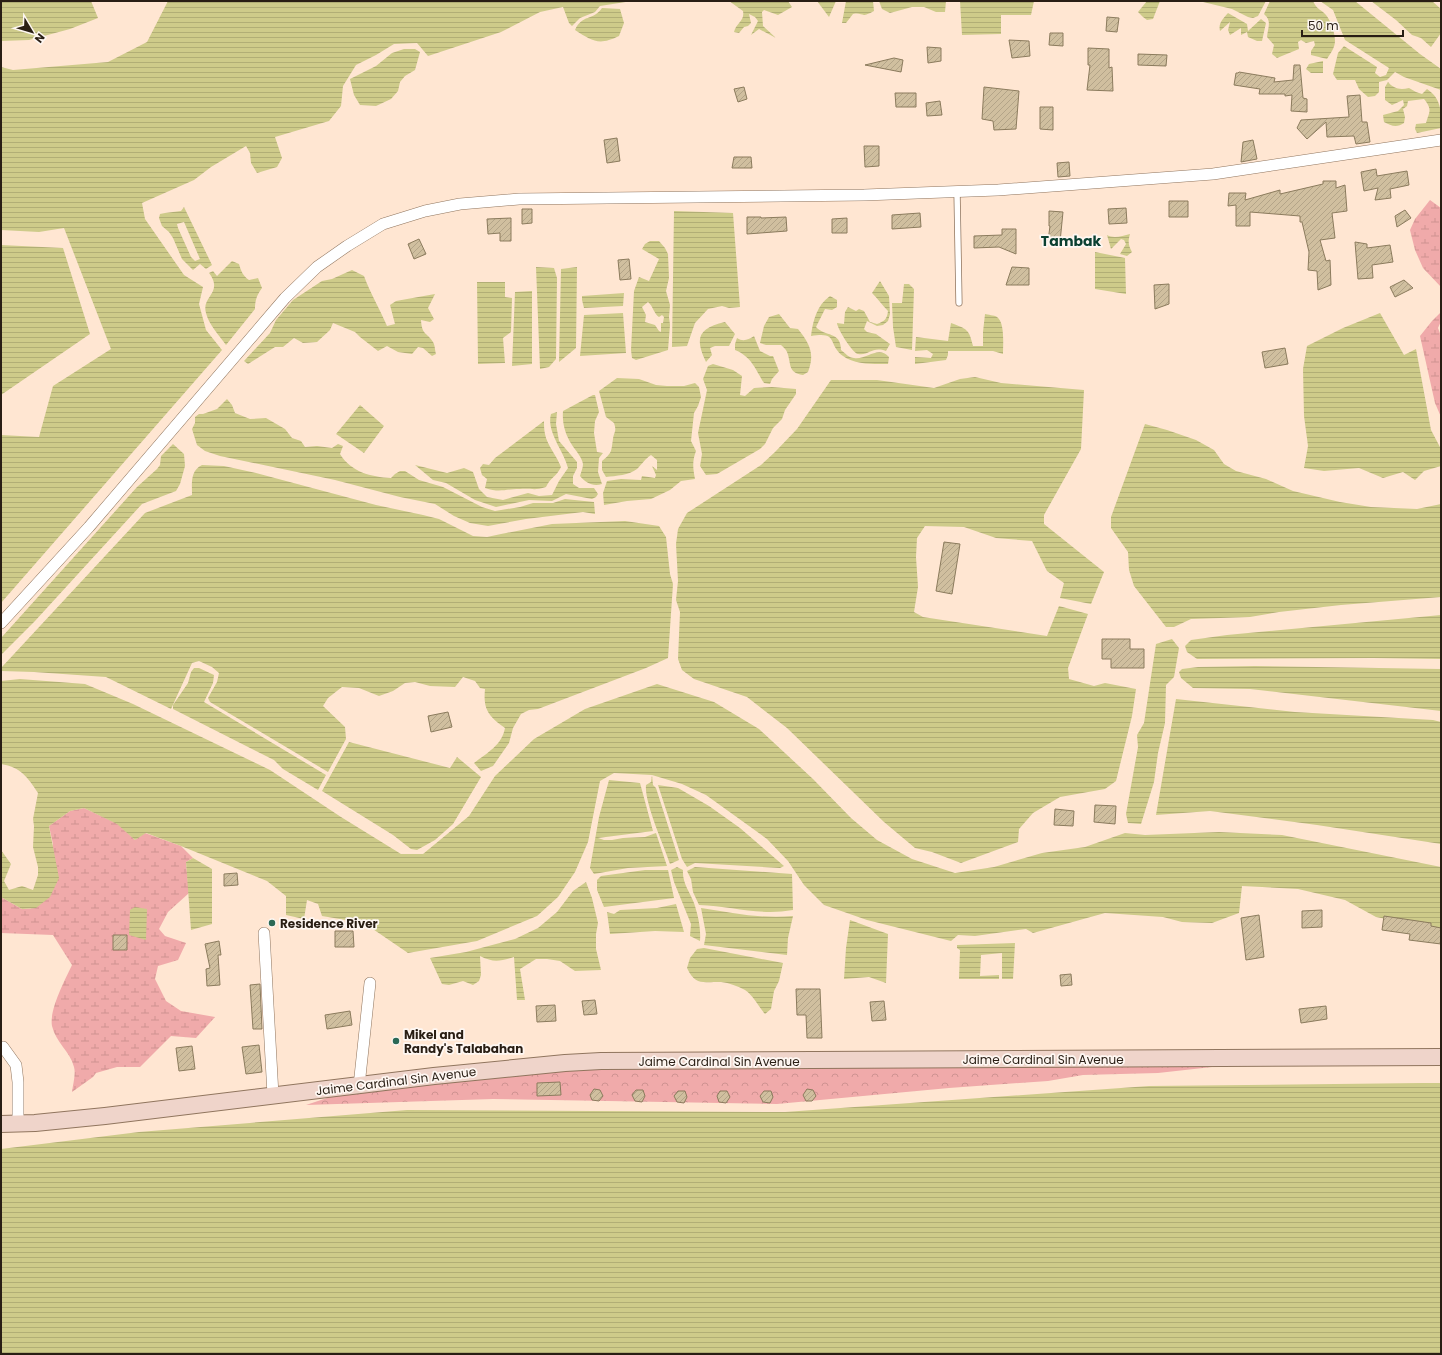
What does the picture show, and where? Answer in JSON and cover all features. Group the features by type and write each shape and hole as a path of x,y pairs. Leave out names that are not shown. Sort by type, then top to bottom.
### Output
{"main road":[{"name":"Jaime Cardinal Sin Avenue","path":"1,1124 105,1116 273,1095 525,1067 601,1061 1441,1057"}],"street":[{"path":"1,623 89,527 286,298 317,267 347,246 383,224 424,211 460,204 519,199 864,195 957,192 1213,174 1441,140"},
{"path":"264,933 273,1095"},
{"path":"359,1086 370,983"},
{"path":"3,1047 16,1065 18,1082 18,1123"}],"lane":[{"path":"957,192 959,303"}],"green space":[{"path":"1430,200 1441,208 1441,287 1423,268 1415,250 1410,230 1415,219"},
{"path":"1441,312 1441,321 1438,328 1441,336 1441,417 1435,403 1420,336"},
{"path":"84,808 118,824 135,840 145,833 181,846 193,858 186,862 189,893 168,912 159,929 165,936 186,943 178,960 158,966 155,979 166,1001 181,1011 215,1017 196,1038 171,1036 140,1067 117,1067 96,1073 93,1077 72,1092 75,1070 72,1061 54,1032 52,1019 58,995 72,965 53,935 1,933 1,897 22,909 36,908 53,844 49,826 70,811"},
{"path":"1221,1066 1158,1073 1083,1075 1048,1081 949,1088 777,1104 493,1099 306,1105 330,1097 446,1081 587,1068"}],"shaded area":[{"path":"1,1 91,1 98,18 70,29 29,40 1,41"},
{"path":"168,1 632,1 600,6 595,12 580,18 572,26 569,23 563,7 540,12 501,32 428,56 417,43 394,44 356,65 343,86 341,106 329,121 275,137 282,158 277,167 257,173 251,163 250,153 246,146 211,167 194,180 142,203 145,219 184,275 203,287 199,304 206,330 222,350 1,603 1,435 39,437 53,386 111,349 64,228 39,232 1,230 1,67 13,70 108,62 147,42"},
{"path":"729,1 788,1 792,7 778,15 764,10 762,12 763,26 776,38 759,29 751,35 758,21 755,17 749,14 751,23 744,27 739,33 734,32 742,20 743,11"},
{"path":"817,1 836,1 829,17"},
{"path":"846,1 873,1 874,11 864,15 853,14 846,23 842,23"},
{"path":"879,1 946,1 945,12 936,12 924,7 912,7 890,13 882,9"},
{"path":"960,1 1034,1 1031,15 1001,15 1001,34 962,35"},
{"path":"1147,1 1160,1 1153,19 1147,20 1138,12"},
{"path":"1193,1 1266,1 1258,16 1253,18 1232,9"},
{"path":"1270,1 1313,1 1328,18 1335,38 1335,44 1327,59 1311,55 1311,51 1315,45 1314,41 1306,43 1301,40 1298,42 1299,49 1277,58 1272,54 1274,45 1267,37 1269,22 1264,14"},
{"path":"1320,1 1355,1 1420,54 1441,69 1441,90 1404,77 1395,72 1387,80 1379,82 1379,92 1375,96 1368,97 1359,89 1355,80 1337,80 1333,74 1338,53 1344,46 1377,67 1375,73 1380,77 1386,75 1389,68 1345,40 1333,10"},
{"path":"1371,1 1432,1 1441,9 1441,33 1431,47 1421,38 1412,35 1396,20"},
{"path":"602,8 620,9 624,23 619,36 606,41 596,41 575,30 584,19 595,15"},
{"path":"1228,13 1247,24 1248,31 1261,19 1266,23 1262,41 1257,41 1248,37 1247,32 1241,35 1241,28 1230,35 1228,30 1230,22 1220,31 1220,23"},
{"path":"404,49 415,49 420,52 415,70 405,76 400,82 398,91 391,99 376,106 360,105 354,95 350,79 376,66 392,53"},
{"path":"1323,61 1323,73 1311,73 1306,69 1309,64"},
{"path":"1388,82 1397,88 1409,88 1422,94 1427,89 1432,93 1436,97 1440,106 1441,128 1417,133 1415,129 1416,124 1426,123 1429,113 1429,106 1424,99 1408,101 1407,106 1403,109 1405,117 1404,123 1401,125 1394,126 1384,122 1383,115 1398,111 1404,105 1403,100 1392,105 1385,100 1385,87"},
{"path":"184,207 212,265 206,269 200,264 193,270 182,259 173,238 162,226 159,218 160,214 181,211","holes":["184,222 200,259 195,261 191,257 177,224"]},
{"path":"674,211 733,213 740,307 729,308 722,306 708,309 695,323 687,346 672,347"},
{"path":"1130,234 1129,243 1132,252 1127,256 1120,254 1126,244 1124,240 1121,239 1111,249 1107,235 1115,237"},
{"path":"650,241 659,241 668,254 669,278 666,291 670,305 670,325 668,350 636,360 632,358 631,350 634,291 639,277 649,281 659,259 642,249 645,244","holes":["648,302 657,316 659,317 662,315 664,317 663,323 661,323 661,332 655,325 645,322 646,315 642,307"]},
{"path":"1,245 63,248 90,334 1,395"},
{"path":"1095,252 1125,258 1126,294 1095,289"},
{"path":"232,261 239,264 242,273 249,280 258,278 262,288 255,303 255,309 226,345 209,322 205,307 214,285 209,273 213,271 217,276"},
{"path":"536,267 554,268 557,278 556,359 549,367 540,369"},
{"path":"577,267 576,348 559,362 561,269"},
{"path":"352,270 364,276 387,326 395,324 390,305 396,301 435,294 428,308 434,319 430,322 421,320 422,329 433,342 436,354 432,356 423,348 418,347 412,354 398,352 387,346 378,351 355,332 333,323 330,330 317,342 303,343 294,338 283,347 275,347 248,364 244,361 270,333 276,320 293,300 322,281 332,279"},
{"path":"880,281 889,296 890,314 888,321 883,325 877,326 867,321 864,329 867,332 876,334 890,344 886,351 874,350 865,354 858,354 846,340 837,323 844,324 845,312 848,307 856,311 859,309 864,311 870,322 877,324 882,322 887,316 888,311 872,293"},
{"path":"477,282 505,282 505,297 512,298 511,332 503,338 505,363 478,364"},
{"path":"904,284 909,284 914,289 912,350 896,347 893,327 892,303 902,303"},
{"path":"532,291 532,364 512,366 515,292"},
{"path":"624,293 623,306 584,308 582,296"},
{"path":"830,296 837,300 837,307 832,310 825,309 816,327 835,337 840,344 841,350 850,357 859,358 881,352 889,357 888,364 853,361 843,356 835,347 832,340 826,335 811,336 816,313"},
{"path":"623,313 626,353 580,356 584,315"},
{"path":"1380,313 1404,355 1416,349 1431,430 1441,449 1441,466 1424,471 1415,480 1403,472 1383,478 1359,468 1324,471 1304,468 1308,446 1304,416 1303,369 1307,346 1343,328"},
{"path":"779,314 790,328 798,329 806,340 810,349 810,366 808,372 803,375 792,370 787,351 781,345 766,345 760,343 764,326 769,317"},
{"path":"985,314 996,316 1000,320 1003,334 1003,354 993,351 948,351 946,360 915,364 915,357 931,358 933,354 927,350 915,351 916,337 948,341 951,323 966,330 970,336 973,346 983,346"},
{"path":"725,322 735,334 729,346 715,346 710,348 712,355 706,362 700,346 701,335 709,327"},
{"path":"754,336 760,351 773,356 779,371 772,379 770,384 764,383 749,360 735,350 737,338 746,340"},
{"path":"713,364 733,370 742,376 740,395 745,396 754,388 772,387 796,389 796,394 785,410 782,419 773,428 765,444 760,449 717,474 706,475 700,466 702,454 698,433 707,390 703,379 708,366"},
{"path":"975,377 1001,383 1084,390 1081,449 1044,515 1044,524 1104,572 1091,604 1060,598 1064,583 1047,571 1032,541 996,538 964,527 925,526 917,538 916,557 918,587 914,612 923,617 1047,636 1059,606 1088,614 1068,668 1069,679 1094,686 1105,683 1136,689 1132,716 1116,781 1105,789 1060,797 1033,813 1019,829 1018,842 961,863 932,852 915,848 884,822 787,728 747,697 694,679 682,670 678,659 680,612 676,600 678,581 676,544 678,529 687,513 761,465 797,429 831,380 877,380 934,388 960,379"},
{"path":"617,378 639,379 656,385 667,386 684,386 695,383 699,387 701,397 694,413 691,441 696,451 693,465 695,479 681,481 670,490 651,499 604,505 603,493 607,481 621,479 641,480 642,476 655,478 656,475 652,466 657,470 657,460 651,455 637,469 626,474 606,477 602,470 602,461 611,451 615,428 614,423 606,417 599,391"},
{"path":"595,395 599,412 595,421 594,433 597,452 603,453 599,458 598,472 602,484 596,485 585,481 580,476 583,464 564,428 563,415 563,411"},
{"path":"227,399 232,405 235,413 250,419 266,418 285,429 292,438 301,441 305,447 317,446 332,448 338,444 343,446 340,454 345,460 356,469 369,475 391,478 400,471 405,471 419,480 443,487 482,507 495,511 520,507 533,503 553,503 565,499 594,502 595,514 583,512 526,519 488,526 470,523 454,516 435,504 400,497 335,480 220,456 205,451 197,445 192,429 195,423 195,417 199,414 217,409"},
{"path":"360,405 384,426 364,453 336,434"},
{"path":"557,412 556,424 559,441 577,462 577,468 573,476 573,484 579,488 594,488 598,494 592,499 566,494 552,501 529,500 496,507 475,500 446,483 433,480 415,465 447,473 464,468 473,472 479,489 487,497 503,500 528,493 539,496 552,495 568,468 551,428 551,414"},
{"path":"544,421 546,438 561,467 546,487 499,491 485,488 487,479 482,475 480,468 483,464 489,465 495,458"},
{"path":"1145,424 1196,440 1214,450 1224,464 1236,471 1266,479 1293,491 1340,502 1371,507 1417,509 1441,504 1441,597 1341,605 1250,617 1191,619 1174,627 1166,627 1134,586 1129,570 1128,552 1111,528 1111,517"},
{"path":"173,444 184,454 185,466 180,484 176,491 142,504 35,621 1,655 1,638 137,487 157,469 160,465 161,456"},
{"path":"202,465 224,466 256,473 376,505 439,519 473,536 487,537 552,524 625,521 659,526 666,537 670,574 673,584 668,658 646,668 521,714 513,728 509,743 493,766 481,771 474,763 497,744 501,739 505,728 494,720 488,712 485,702 485,689 480,688 475,681 463,677 455,687 430,686 415,682 405,683 393,691 379,696 359,688 342,687 328,698 323,706 345,727 346,739 328,772 210,702 208,698 217,682 219,673 212,667 199,661 192,663 171,709 106,677 1,671 1,668 145,513 192,495 192,478 195,471"},
{"path":"1441,615 1441,659 1197,659 1187,652 1185,646 1191,640 1227,635"},
{"path":"1172,639 1179,648 1174,677 1166,685 1165,723 1158,753 1154,782 1141,824 1128,823 1126,814 1138,747 1137,735 1144,723 1156,644"},
{"path":"1255,666 1441,669 1441,711 1250,689 1193,688 1181,678 1179,672 1182,669 1198,667"},
{"path":"194,668 199,668 214,675 213,683 204,702 326,775 318,790 283,769 274,760 173,709 173,705 188,683 191,672"},
{"path":"20,679 85,684 133,704 270,770 341,817 401,854 423,854 469,816 495,776 534,739 585,709 657,684 714,702 759,729 813,779 851,818 877,840 912,859 955,873 994,867 1042,853 1085,847 1125,833 1145,835 1219,832 1282,835 1441,867 1441,930 1376,917 1345,900 1298,889 1242,886 1239,913 1212,923 1182,922 1163,917 1105,913 1033,933 1026,929 975,936 958,935 951,941 867,920 824,905 804,885 788,861 767,839 706,795 682,784 652,775 614,773 600,781 588,842 575,872 558,897 537,916 477,941 408,953 364,923 322,916 318,904 307,900 304,919 286,915 286,896 267,881 146,833 135,840 117,824 84,808 70,811 49,826 59,878 50,897 36,908 22,909 1,897 1,850 11,864 4,881 9,890 22,886 33,890 38,875 38,867 33,847 33,819 38,793 23,774 8,765 1,764 1,681"},
{"path":"1176,699 1295,712 1433,720 1441,722 1441,844 1317,825 1210,811 1156,815"},
{"path":"349,742 450,768 457,757 481,777 453,824 435,840 417,850 411,849 393,835 322,791"},
{"path":"652,775 653,785 656,788 679,860 670,864 655,824 646,793 646,785 651,782"},
{"path":"609,780 640,783 653,831 598,838 612,840 645,837 656,833 667,866 628,868 594,874 590,868 599,817"},
{"path":"658,785 678,788 709,806 740,828 784,866 780,868 695,863 687,867 682,859"},
{"path":"193,858 212,869 212,924 191,930 186,862"},
{"path":"677,867 683,870 685,883 698,917 700,926 700,941 690,936 691,924 674,882 671,870"},
{"path":"695,867 792,874 793,910 769,912 699,905 693,892 691,879 687,871"},
{"path":"645,870 668,870 674,898 604,907 597,890 597,880 601,876"},
{"path":"586,882 592,898 598,923 596,949 601,970 575,971 560,961 536,959 520,969 525,1000 517,1000 514,957 497,961 489,960 480,956 481,975 479,981 473,985 463,981 449,985 442,984 430,958 466,952 515,939 538,928 557,912 573,891"},
{"path":"676,904 684,932 655,931 610,934 607,912 614,914 620,910 657,908"},
{"path":"135,907 147,909 146,940 129,935 130,910"},
{"path":"701,908 758,916 793,916 788,938 787,955 704,945 706,934"},
{"path":"850,920 888,934 886,983 869,977 844,979"},
{"path":"1015,943 1013,979 1002,979 1002,953 981,955 980,976 999,975 999,979 959,979 960,950 957,948 957,945"},
{"path":"704,948 783,963 779,981 774,991 771,1009 765,1014 748,992 736,986 721,982 697,981 690,974 687,968 690,958 697,949"},
{"path":"1441,1083 1441,1354 1,1354 1,1149 139,1132 407,1110 785,1112 1149,1086"}],"building":[{"path":"1107,17 1119,18 1117,32 1106,31"},
{"path":"1050,33 1063,33 1063,46 1049,45"},
{"path":"1009,40 1029,41 1030,56 1012,58"},
{"path":"927,47 941,48 941,61 928,63"},
{"path":"1088,48 1109,49 1109,68 1112,67 1113,91 1087,90 1090,65 1088,65"},
{"path":"1138,54 1167,55 1166,66 1138,65"},
{"path":"894,58 903,60 901,72 865,65"},
{"path":"1294,65 1300,65 1303,98 1307,99 1307,112 1291,111 1292,95 1285,96 1285,94 1259,94 1260,89 1234,85 1236,73 1239,72 1275,78 1274,82 1293,80"},
{"path":"744,87 747,99 738,102 734,89"},
{"path":"984,87 1019,91 1016,129 994,130 993,121 982,119"},
{"path":"895,93 916,93 916,107 896,107"},
{"path":"1360,95 1362,122 1367,122 1370,142 1356,144 1354,136 1327,137 1326,122 1307,139 1297,128 1301,120 1349,117 1347,96"},
{"path":"940,101 942,115 927,116 926,103"},
{"path":"1040,107 1053,107 1053,130 1040,129"},
{"path":"617,138 620,161 607,163 604,140"},
{"path":"1253,140 1257,159 1241,162 1243,142"},
{"path":"864,146 879,146 879,166 865,167"},
{"path":"734,157 751,157 752,168 732,168"},
{"path":"1069,162 1070,176 1058,177 1057,163"},
{"path":"1376,169 1377,176 1407,171 1409,185 1390,189 1391,198 1375,200 1378,188 1364,191 1361,172"},
{"path":"1323,181 1336,181 1336,188 1345,185 1347,211 1332,213 1335,238 1320,240 1326,261 1330,260 1331,285 1318,290 1317,271 1308,270 1309,252 1302,222 1300,222 1300,216 1250,212 1250,226 1236,226 1236,205 1228,206 1229,193 1246,193 1245,200 1280,190 1280,194 1323,184"},
{"path":"1169,201 1188,201 1188,217 1169,217"},
{"path":"1126,208 1127,223 1109,224 1108,209"},
{"path":"522,209 532,209 532,223 522,224"},
{"path":"1405,210 1411,218 1397,227 1395,216"},
{"path":"1049,211 1063,212 1060,242 1048,241 1050,226"},
{"path":"920,213 921,227 892,229 892,215"},
{"path":"747,217 786,217 787,231 747,234"},
{"path":"511,218 511,241 500,241 500,233 488,234 487,219"},
{"path":"847,218 847,233 832,233 832,219"},
{"path":"1002,229 1016,229 1016,254 999,247 974,248 974,236 1002,235"},
{"path":"419,239 426,254 414,259 408,244"},
{"path":"1355,242 1367,244 1367,248 1390,245 1393,262 1372,265 1373,278 1358,279"},
{"path":"629,259 631,279 620,280 618,260"},
{"path":"1012,267 1029,268 1029,285 1006,285"},
{"path":"1404,280 1413,288 1395,297 1390,287"},
{"path":"1169,284 1169,304 1155,309 1154,285"},
{"path":"1285,348 1288,364 1265,368 1262,352"},
{"path":"944,542 960,544 952,594 936,591"},
{"path":"1102,639 1130,639 1130,649 1144,649 1144,668 1111,668 1111,659 1102,659"},
{"path":"448,712 452,727 431,732 428,716"},
{"path":"1095,805 1116,806 1115,824 1094,822"},
{"path":"1055,809 1074,811 1073,826 1054,825"},
{"path":"237,873 238,885 224,886 224,874"},
{"path":"1322,910 1322,927 1302,928 1302,911"},
{"path":"1259,915 1264,957 1246,960 1241,918"},
{"path":"1384,916 1431,923 1431,926 1441,928 1441,944 1409,940 1410,934 1382,930"},
{"path":"335,931 353,931 354,947 335,947"},
{"path":"113,935 127,935 127,950 113,950"},
{"path":"219,941 221,955 218,955 220,985 207,986 206,969 210,968 205,944"},
{"path":"1071,974 1072,985 1061,986 1060,975"},
{"path":"260,984 262,1029 253,1029 250,985"},
{"path":"796,989 820,989 822,1038 807,1038 806,1015 797,1015"},
{"path":"595,1000 597,1014 584,1015 582,1001"},
{"path":"884,1001 886,1020 872,1021 870,1002"},
{"path":"555,1005 556,1021 537,1022 536,1006"},
{"path":"1326,1006 1327,1019 1301,1023 1299,1009"},
{"path":"350,1011 352,1025 327,1029 325,1015"},
{"path":"259,1045 262,1072 246,1074 242,1047"},
{"path":"192,1046 195,1069 179,1071 176,1048"},
{"path":"560,1082 561,1095 537,1096 537,1083"},
{"path":"594,1089 600,1090 603,1096 599,1101 592,1100 590,1095"},
{"path":"807,1089 813,1090 816,1096 812,1101 806,1101 803,1095"},
{"path":"636,1090 643,1090 645,1096 642,1102 635,1101 632,1095"},
{"path":"678,1091 685,1091 687,1097 684,1103 677,1102 674,1096"},
{"path":"720,1091 727,1091 730,1097 726,1103 719,1102 717,1096"},
{"path":"764,1091 771,1091 773,1097 770,1103 763,1102 760,1096"}],"place":[{"name":"Residence River","path":"272,923"},
{"name":"Mikel and Randy's Talabahan","path":"396,1041"}],"district":[{"name":"Tambak","path":"1071,241"}]}
